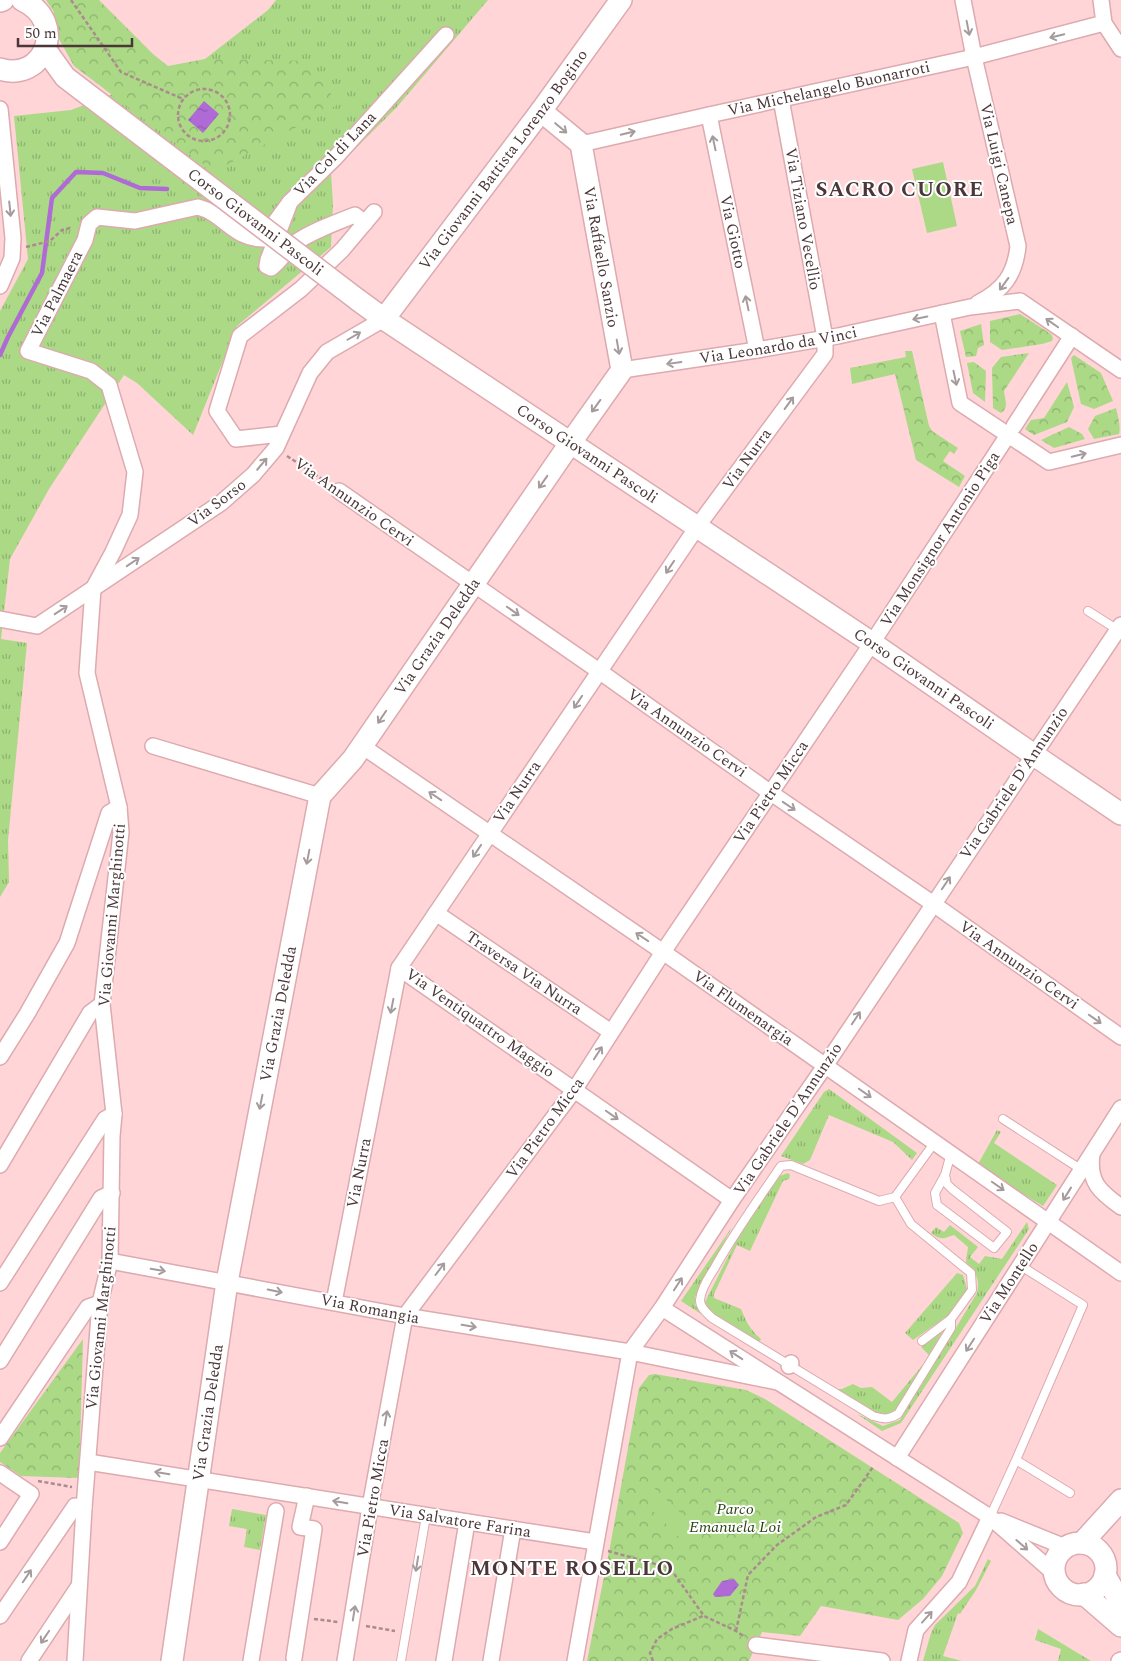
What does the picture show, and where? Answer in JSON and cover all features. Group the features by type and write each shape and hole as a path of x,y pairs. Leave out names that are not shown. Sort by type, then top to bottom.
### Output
{"street":[{"path":"0,69 18,71 30,67 39,59 45,49 48,37 47,25 42,14 33,5 22,0"},
{"name":"Via Giovanni Battista Lorenzo Bogino","path":"384,320 541,111 621,0"},
{"name":"Via Luigi Canepa","path":"963,0 974,57 1018,246 1016,261 1009,278 1001,290 970,307"},
{"path":"1101,0 1104,24 1120,47"},
{"name":"Via Michelangelo Buonarroti","path":"581,144 709,114 974,57 1104,24"},
{"name":"Via Col di Lana","path":"279,441 236,440 217,411 240,336 300,290 342,250 369,217 355,215 308,236 294,244 279,263 271,268 267,266 268,260 290,202 335,158 446,35"},
{"name":"Corso Giovanni Pascoli","path":"45,49 65,77 384,320 872,643 1121,814"},
{"name":"Corso Giovanni Pascoli","path":"30,67 65,77"},
{"name":"Via Tiziano Vecellio","path":"781,99 824,338"},
{"path":"0,109 13,238 12,258 0,286"},
{"path":"541,111 581,144"},
{"name":"Via Giotto","path":"709,114 757,350"},
{"name":"Via Raffaello Sanzio","path":"581,144 622,370"},
{"name":"Via Palmaera","path":"92,589 113,552 130,515 135,472 128,445 110,385 91,371 28,351 85,240 89,224 96,217 135,221 198,207 209,210 242,235 251,238 263,238 290,202"},
{"name":"Via Leonardo da Vinci","path":"622,370 757,350 970,307 1020,301 1072,336"},
{"path":"942,313 960,403 1011,430 1048,462 1121,445"},
{"name":"Via Sorso","path":"0,619 37,626 221,503 253,475 279,441 310,373 327,352 384,320"},
{"path":"1072,336 1121,370"},
{"name":"Via Monsignor Antonio Piga","path":"872,643 1072,336"},
{"name":"Via Nurra","path":"334,1302 400,968 489,833 697,527 825,354 824,338"},
{"path":"570,442 622,370"},
{"name":"Via Grazia Deledda","path":"172,1661 227,1282 320,796 354,759 570,442"},
{"name":"Via Annunzio Cervi","path":"339,491 1121,1037"},
{"name":"Via Giovanni Marghinotti","path":"75,1661 84,1508 100,1303 110,1261 114,1114 102,1004 121,832 119,807 87,673 92,589"},
{"name":"Via Gabriele D'Annunzio","path":"575,1661 630,1352 662,1308 732,1200 825,1066 1119,627"},
{"name":"Via Pietro Micca","path":"345,1661 370,1507 405,1316 575,1089 663,952 872,643"},
{"path":"153,746 320,796"},
{"name":"Via Flumenargia","path":"362,746 663,952 1121,1273"},
{"path":"0,1057 67,943 109,813 119,807"},
{"name":"Traversa Via Nurra","path":"436,913 611,1032"},
{"name":"Via Ventiquattro Maggio","path":"400,968 732,1200"},
{"path":"0,1165 90,1013 102,1004"},
{"name":"Via Montello","path":"897,1458 1121,1108"},
{"path":"0,1283 105,1119 114,1114"},
{"path":"1093,1153 1090,1166 1098,1187 1102,1194 1121,1207"},
{"path":"0,1361 101,1198 112,1193"},
{"name":"Via Romangia","path":"110,1261 405,1316 630,1352 785,1372"},
{"path":"0,1438 88,1307 100,1303"},
{"path":"662,1308 785,1372 897,1458 990,1517 1055,1574"},
{"name":"Via Salvatore Farina","path":"88,1462 513,1529 595,1545"},
{"path":"0,1473 31,1494 0,1542"},
{"path":"294,1658 314,1530 300,1528 307,1496"},
{"path":"1118,1504 1097,1588 1084,1594 1073,1594 1065,1590 1058,1582 1055,1574 1055,1562 1059,1554 1074,1545 1118,1504"},
{"path":"0,1616 75,1506 84,1508"},
{"path":"252,1661 276,1510"},
{"path":"990,1517 1074,1545 1095,1547 1121,1604"},
{"path":"909,1661 916,1630 959,1582 990,1517"},
{"path":"444,1661 467,1522"},
{"path":"491,1661 513,1529"},
{"path":"29,1661 80,1585"},
{"path":"1084,1594 1121,1626"},
{"path":"756,1645 882,1661"}],"lane":[{"path":"1088,611 1119,627"},
{"path":"1004,1119 1082,1170"},
{"path":"935,1142 896,1197 879,1201 791,1165 781,1166 729,1241 703,1287 700,1300 701,1306 712,1318 785,1372 873,1416 889,1420 898,1414 951,1328 951,1319"},
{"path":"944,1175 952,1190 1006,1232 994,1248 937,1205 936,1193 951,1153"},
{"path":"896,1197 911,1224 970,1273 972,1290 951,1319 922,1342"},
{"path":"990,1517 1083,1305 1021,1266"},
{"path":"1016,1460 1070,1493"},
{"path":"401,1661 426,1516"}],"path":[{"path":"72,0 121,72 183,99"},
{"path":"196,89 213,89 220,94 226,99 230,107 231,116 225,131 210,141 201,141 185,133 180,125 178,116 179,107 183,99 196,89"},
{"path":"12,250 50,241 62,230 70,228 74,230"},
{"name":"Via Annunzio Cervi","path":"279,441 339,491"},
{"path":"736,1631 748,1575 777,1545 816,1517 846,1506 873,1467"},
{"path":"32,1480 86,1489"},
{"path":"595,1545 670,1568 704,1616 736,1631 756,1645"},
{"path":"653,1661 650,1653 657,1639 672,1629 704,1616"}],"green space":[{"path":"46,0 99,0 153,54 168,66 205,59 312,61 337,105 214,172 74,66 59,39 58,27 52,16 54,12"},
{"path":"276,0 488,0 397,107 331,173 333,204 331,247 237,326 193,435 137,383 124,375 49,489 10,559 1,639 27,643 8,840 9,882 0,897 0,311 28,259 14,116 71,110 205,59 268,10"},
{"path":"943,162 957,226 927,233 912,169"},
{"path":"1020,314 1051,334 1052,341 1002,350 990,342 990,321"},
{"path":"981,324 984,345 978,348 976,356 966,357 960,331"},
{"path":"905,351 912,351 929,426 932,431 958,448 954,454 950,451 943,461 965,476 959,487 916,460 895,374 852,384 850,368 906,357"},
{"path":"1029,353 1004,391 1006,406 1001,413 993,408 992,368 1001,357"},
{"path":"1074,355 1101,373 1113,401 1094,409 1081,404 1071,358"},
{"path":"974,362 986,371 985,402 973,393 967,363"},
{"path":"1067,382 1074,407 1067,422 1034,435 1025,429 1031,420 1044,418"},
{"path":"1116,408 1119,434 1094,439 1088,429 1095,416"},
{"path":"1069,427 1082,434 1085,439 1054,448 1041,440"},
{"path":"829,1089 917,1153 912,1160 893,1142 829,1115 810,1160 803,1164 781,1156 824,1092"},
{"path":"997,1130 1001,1132 994,1143 1057,1185 1043,1206 977,1166"},
{"path":"788,1173 790,1175 789,1179 783,1181 750,1251 737,1245 714,1294 714,1298 741,1309 749,1325 761,1339 759,1343 712,1316 705,1302 735,1243 777,1177"},
{"path":"1027,1222 1029,1229 901,1423 882,1431 857,1414 883,1426 900,1420 977,1293 978,1283 976,1276 966,1262 968,1247 954,1235 939,1238 934,1235 931,1233 936,1227 944,1232 950,1225 978,1247 970,1257 979,1264 985,1256 1002,1259"},
{"path":"732,1227 695,1297 695,1305 701,1314 681,1301"},
{"path":"957,1273 963,1275 967,1289 949,1315 913,1340 905,1333"},
{"path":"945,1328 929,1355 921,1347"},
{"path":"83,1339 79,1478 21,1476 0,1462 0,1453"},
{"path":"924,1363 895,1412 889,1416 877,1415 835,1389 842,1389 853,1384 861,1388 872,1387 892,1402"},
{"name":"Parco Emanuela Loi","path":"655,1374 746,1390 765,1399 959,1523 963,1533 942,1576 923,1599 898,1620 821,1606 800,1636 762,1632 749,1661 587,1661 639,1388 649,1375"},
{"path":"652,1486 691,1523 684,1530 692,1537 686,1544 648,1506 654,1500 646,1492"},
{"path":"232,1509 266,1515 260,1550 244,1547 247,1529 229,1526"},
{"path":"988,1559 991,1561 976,1590 960,1614 958,1613 943,1656 962,1661 923,1661 935,1625 975,1586"},
{"path":"1038,1629 1091,1661 1058,1661 1061,1649 1035,1640"}],"water":[{"path":"204,101 219,114 203,133 188,120"},
{"path":"734,1579 739,1585 730,1596 715,1597 713,1594 722,1581"}],"waterway":[{"path":"0,355 42,273 52,198 76,172 103,173 140,188 167,189"}],"district":[{"name":"SACRO CUORE","path":"900,190"},
{"name":"MONTE ROSELLO","path":"572,1569"}]}
